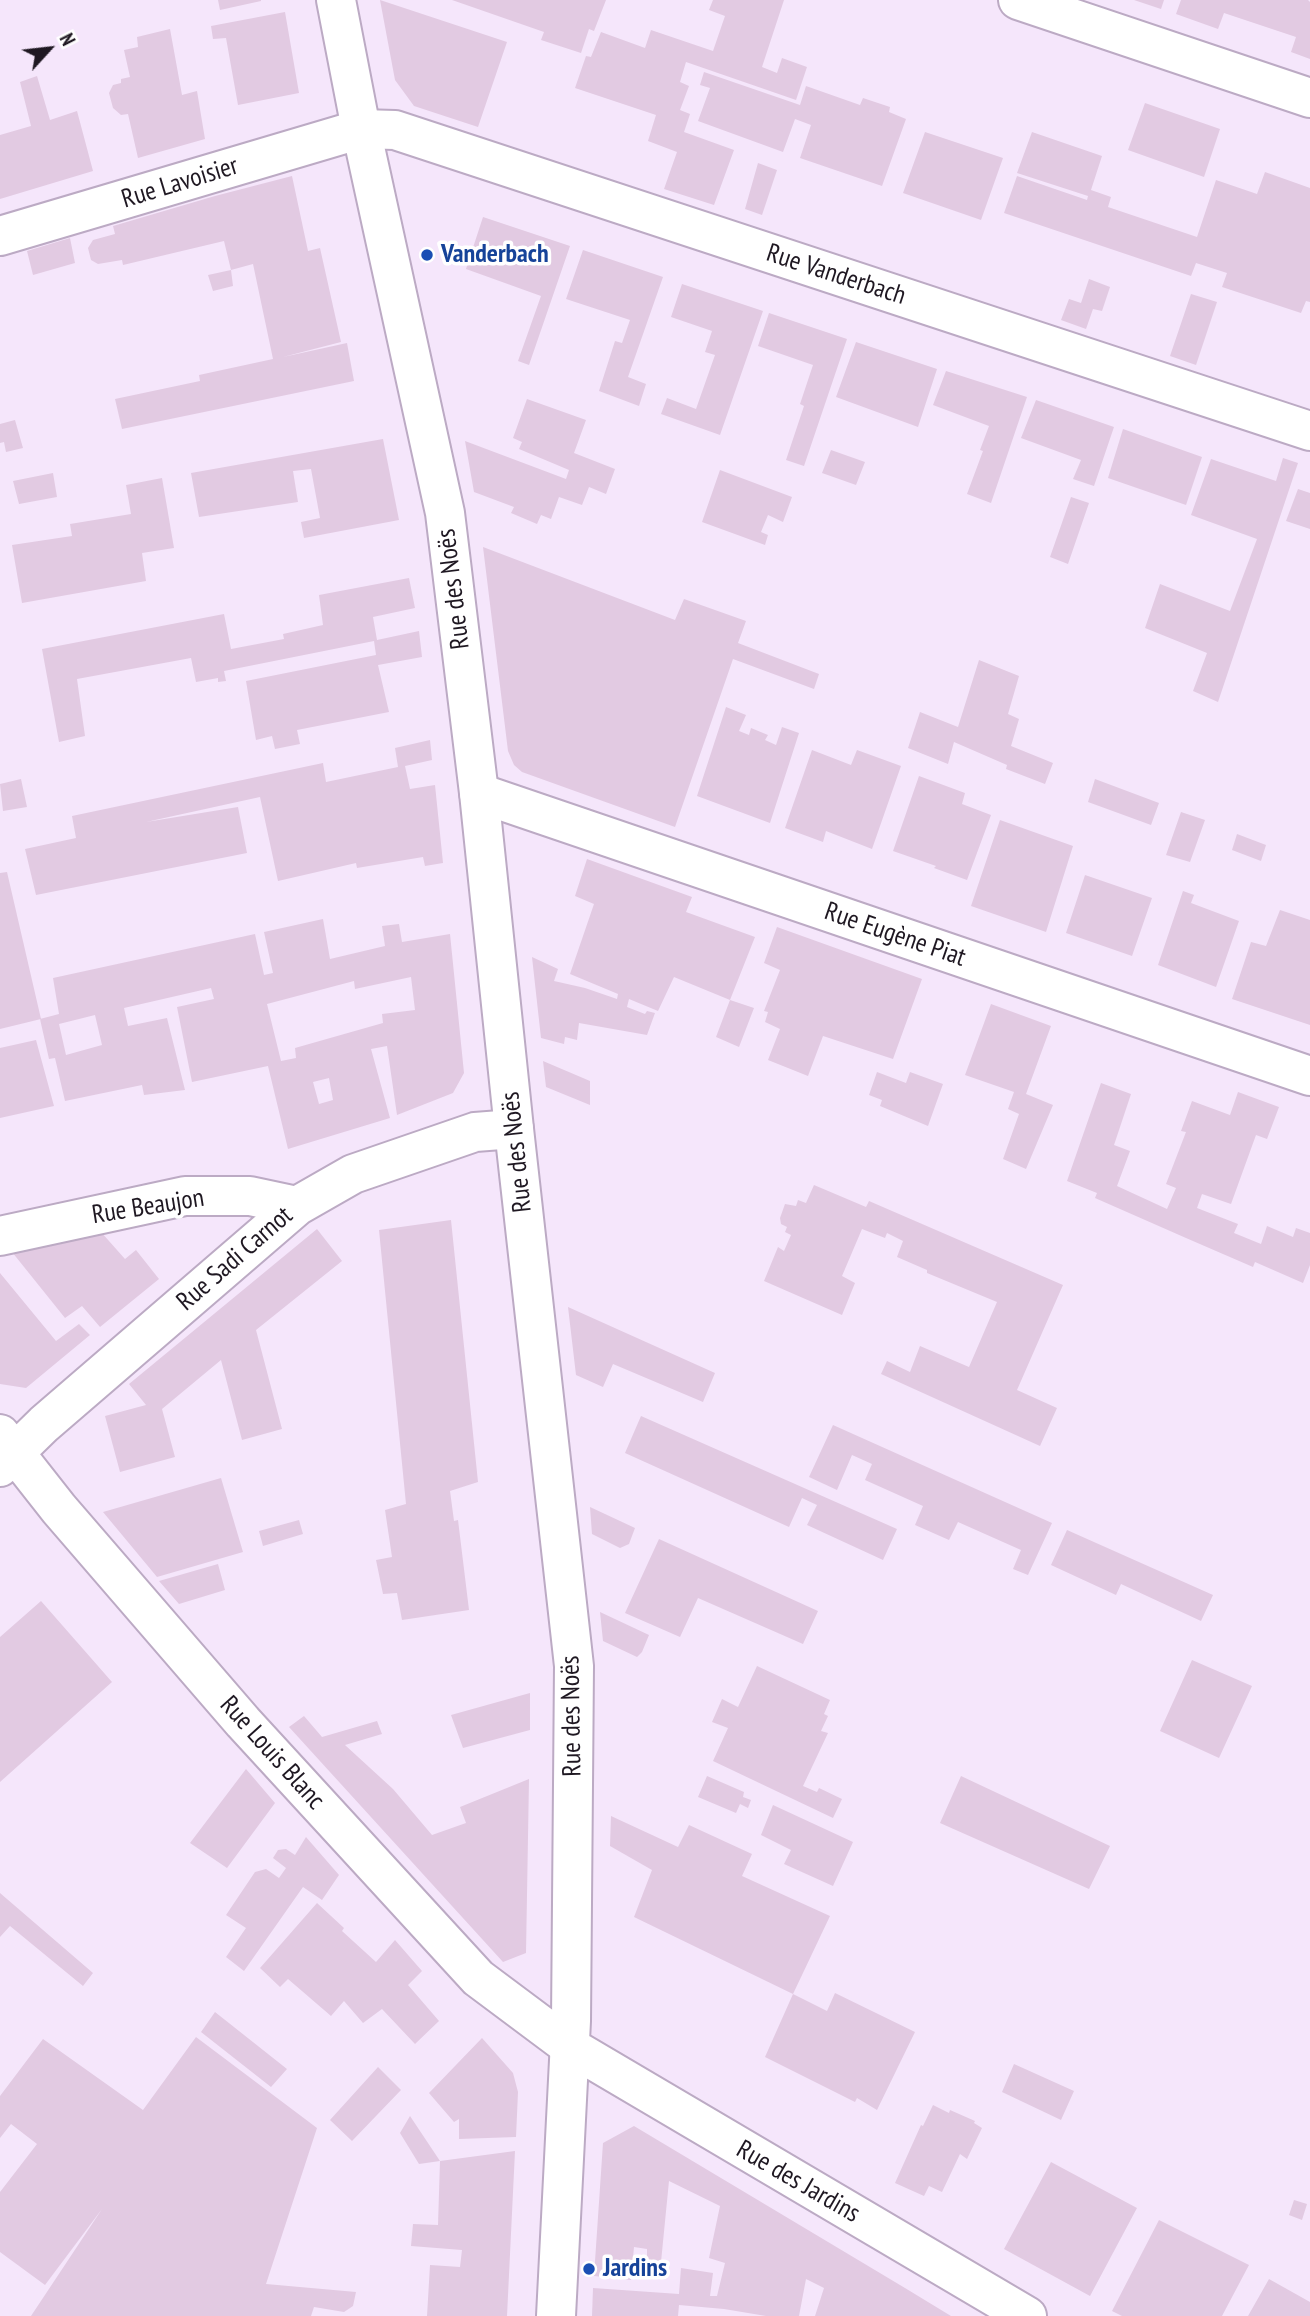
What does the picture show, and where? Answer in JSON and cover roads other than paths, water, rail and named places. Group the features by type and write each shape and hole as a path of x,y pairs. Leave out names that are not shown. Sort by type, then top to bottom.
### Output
{"street":[{"name":"Rue des Noës","path":"336,0 361,129 445,513 479,793 574,1666 569,2046 556,2316"},
{"path":"1018,0 1310,97"},
{"name":"Rue Lavoisier","path":"0,236 361,129"},
{"name":"Rue Vanderbach","path":"361,129 395,130 1310,431"},
{"name":"Rue Eugène Piat","path":"479,793 1310,1076"},
{"name":"Rue Sadi Carnot","path":"5,1451 297,1206 353,1174 475,1132 514,1129"},
{"name":"Rue Beaujon","path":"0,1236 185,1196 250,1196 297,1206"},
{"name":"Rue Louis Blanc","path":"5,1451 243,1722 478,1978 569,2046"},
{"name":"Rue des Jardins","path":"569,2046 1027,2316"}],"place":[{"name":"Vanderbach","path":"427,255"},
{"name":"Jardins","path":"589,2269"}]}
